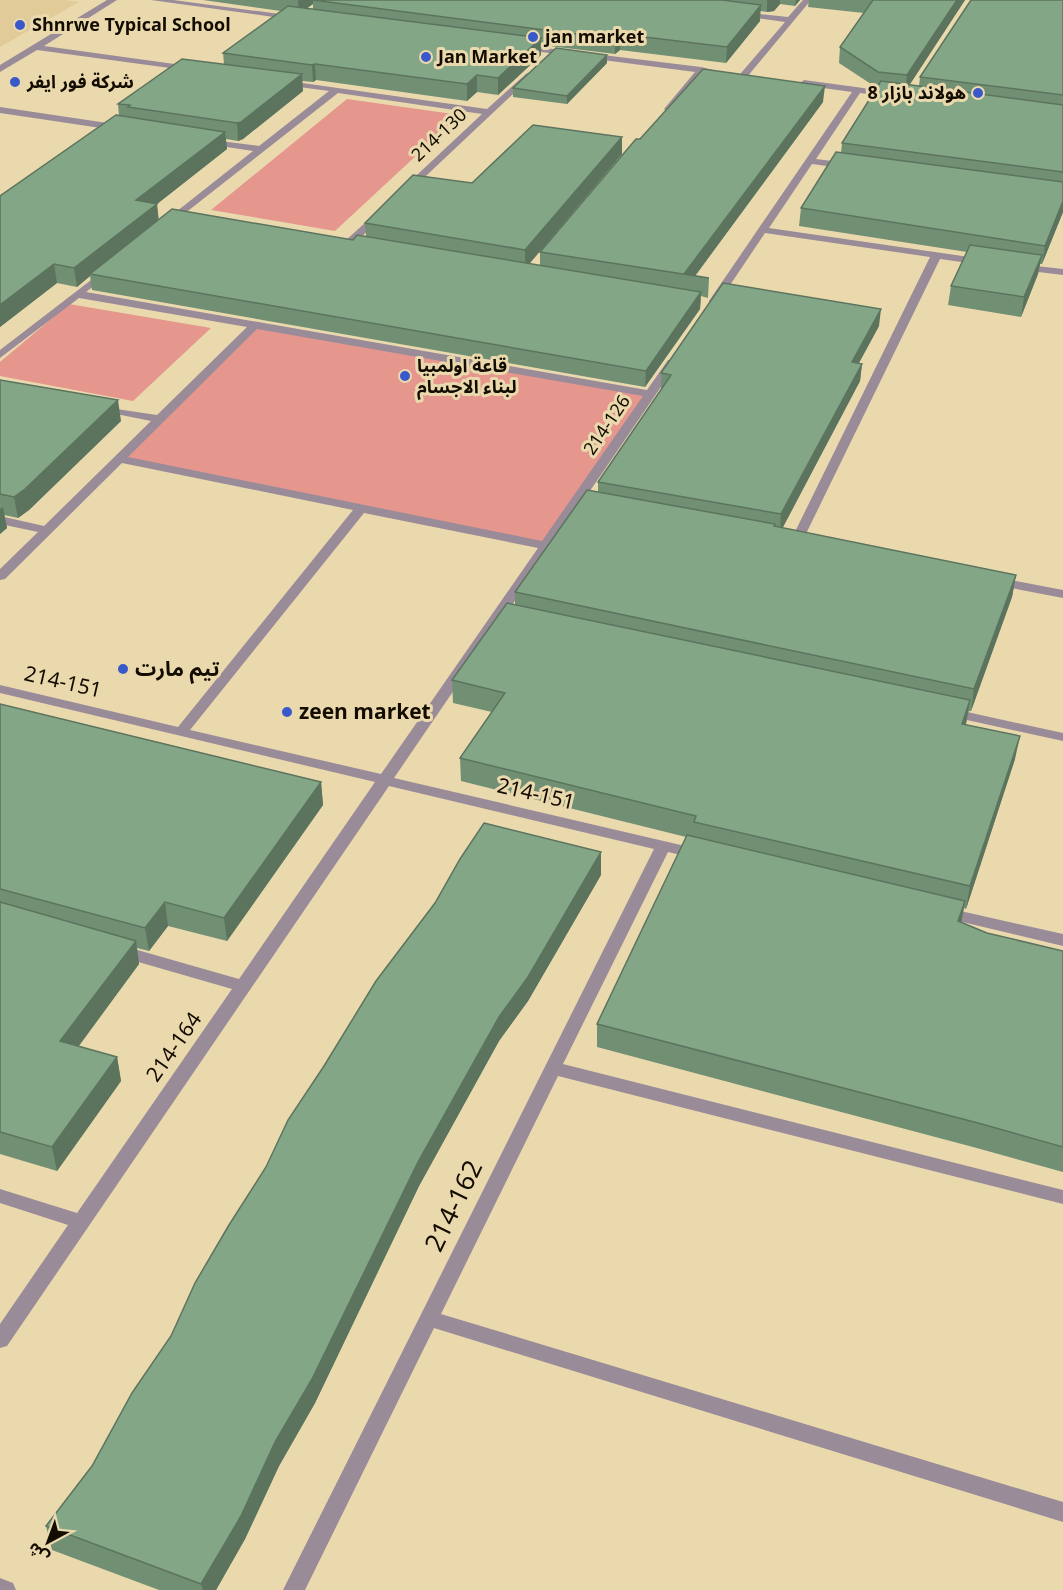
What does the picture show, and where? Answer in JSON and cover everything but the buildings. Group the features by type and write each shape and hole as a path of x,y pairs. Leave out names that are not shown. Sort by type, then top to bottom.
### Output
{"street":[{"path":"0,69 113,0"},
{"path":"155,0 301,19"},
{"path":"744,75 807,0"},
{"path":"734,13 791,20"},
{"path":"507,45 755,77"},
{"path":"35,47 201,71"},
{"path":"545,59 553,51"},
{"name":"214-130","path":"397,198 537,66"},
{"path":"659,120 700,70"},
{"path":"268,80 489,112"},
{"path":"790,81 898,95"},
{"path":"159,230 336,90"},
{"path":"705,307 763,230 858,90"},
{"path":"0,110 132,130"},
{"path":"100,133 109,126"},
{"path":"202,140 261,149"},
{"path":"810,160 856,167"},
{"path":"348,244 389,206"},
{"path":"177,215 188,217"},
{"path":"763,230 994,264"},
{"path":"337,242 360,246"},
{"path":"796,542 936,256"},
{"path":"0,355 114,265"},
{"path":"1005,265 1063,272"},
{"path":"77,294 650,394"},
{"path":"0,576 255,325"},
{"name":"214-126","path":"385,780 503,617 546,546 581,503 680,350"},
{"path":"91,407 159,419"},
{"path":"118,459 546,546"},
{"path":"181,732 362,508"},
{"path":"0,520 47,530"},
{"path":"982,578 1063,594"},
{"name":"214-151","path":"0,689 708,856"},
{"path":"936,710 1063,737"},
{"name":"214-164","path":"0,1340 385,780"},
{"name":"214-162","path":"294,1590 663,846"},
{"path":"926,908 1063,940"},
{"path":"100,945 244,986"},
{"path":"552,1068 1063,1197"},
{"path":"0,1196 81,1222"},
{"path":"429,1318 1063,1512"},
{"path":"0,1588 5,1590"}],"shaded area":[{"name":"Shnrwe Typical School","path":"0,0 65,0 79,2 0,47"},
{"path":"347,99 460,115 335,231 211,210"},
{"path":"69,304 211,328 133,401 0,376 0,362"},
{"path":"255,325 649,394 546,546 119,459"}],"place":[{"name":"Shnrwe Typical School","path":"20,25"},
{"name":"jan market","path":"533,37"},
{"name":"Jan Market","path":"426,57"},
{"name":"شركة فور ايفر","path":"15,82"},
{"name":"هولاند بازار 8","path":"978,93"},
{"name":"قاعة اولمبيا لبناء الاجسام","path":"405,376"},
{"name":"تيم مارت","path":"123,669"},
{"name":"zeen market","path":"287,712"}]}
